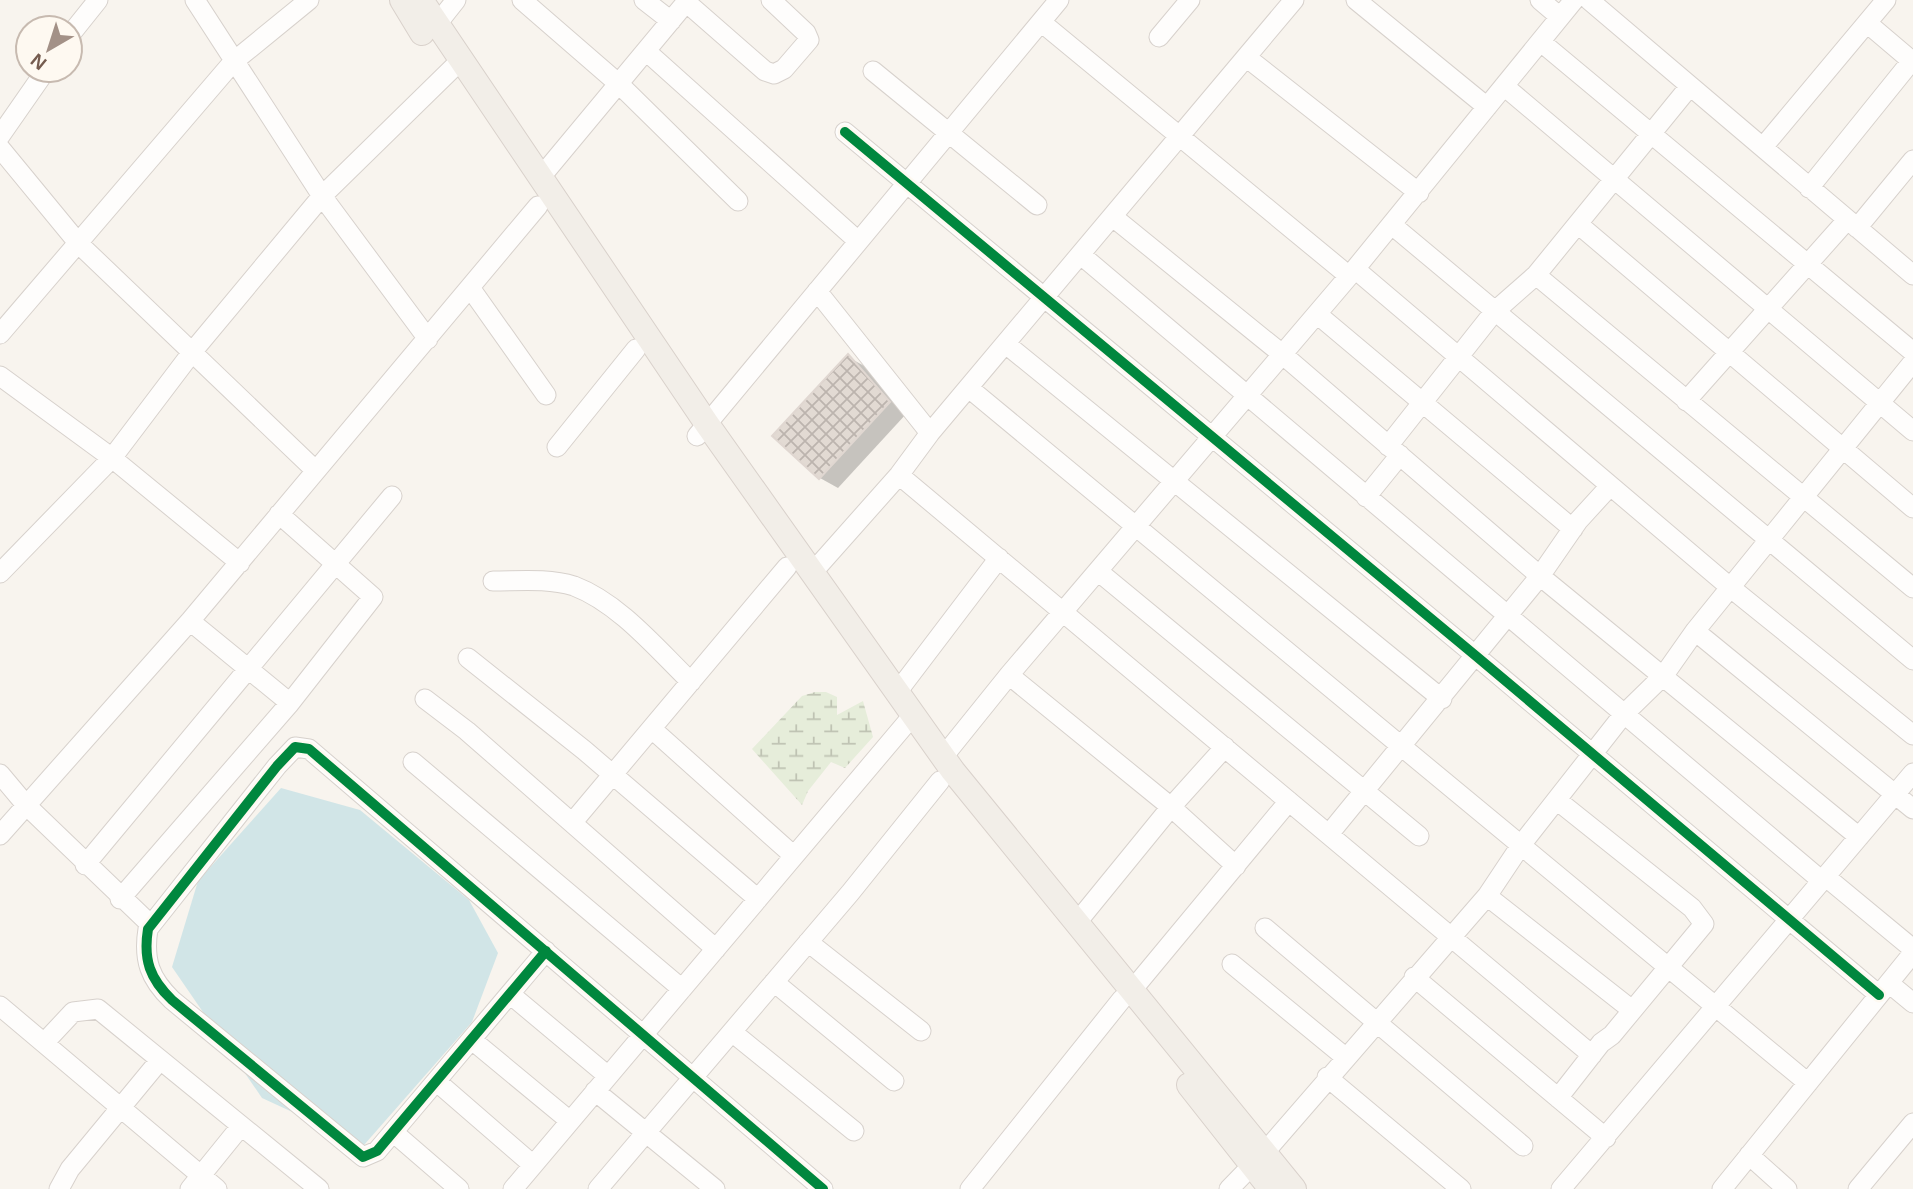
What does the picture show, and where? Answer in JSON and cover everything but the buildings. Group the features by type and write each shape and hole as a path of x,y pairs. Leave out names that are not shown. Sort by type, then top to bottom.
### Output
{"main road":[{"path":"402,0 456,65 540,178 787,567 909,721 943,757 1078,921 1127,994"},
{"path":"421,0 538,206 636,349 812,573 898,691 909,721 940,781 1127,994 1258,1160 1294,1189"},
{"path":"1258,1160 1271,1189"}],"street":[{"path":"195,0 322,195 428,339"},
{"path":"0,334 233,62 309,0"},
{"path":"437,24 456,0"},
{"path":"522,0 618,85 738,201"},
{"path":"644,0 671,21"},
{"path":"540,178 687,1 765,71 774,74 793,61 809,40 806,33 771,0"},
{"path":"702,430 1059,0"},
{"path":"1159,37 1190,0"},
{"path":"812,573 899,475 930,433 1007,345 1294,0"},
{"path":"1356,0 1487,107"},
{"path":"1540,0 1560,17"},
{"path":"943,757 1009,675 1065,613 1419,193 1574,0"},
{"path":"1589,0 1852,224 1910,265"},
{"path":"1763,147 1886,0"},
{"path":"1041,22 1179,138 1458,358 1731,588 1913,735"},
{"path":"1809,188 1913,60 1867,23"},
{"path":"1541,42 1913,352"},
{"path":"646,51 858,241"},
{"path":"1246,57 1419,193"},
{"path":"0,573 112,457 193,351 322,195 456,65"},
{"path":"873,71 950,131 1037,205"},
{"path":"0,136 36,84"},
{"path":"1504,86 1913,431"},
{"path":"1366,497 1424,405 1494,312 1536,275 1690,86"},
{"path":"845,132 1476,656 1788,921 1885,989 1913,1003"},
{"path":"0,148 79,244 314,470"},
{"path":"1686,401 1728,351 1770,309 1808,265 1852,224 1913,160"},
{"path":"0,835 240,563 314,470 471,289 538,206"},
{"path":"1114,216 1541,576 1859,837"},
{"path":"1578,224 1913,508"},
{"path":"1392,225 1913,660"},
{"path":"1081,255 1623,715 1913,951 1722,1189"},
{"path":"1536,275 1913,588"},
{"path":"471,289 546,395"},
{"path":"817,291 930,433"},
{"path":"1317,314 1573,529"},
{"path":"1007,345 1441,699"},
{"path":"556,447 636,349"},
{"path":"1230,1189 1487,896 1521,845 1558,802 1623,715 1664,675 1695,631 1913,362"},
{"path":"0,376 112,457 240,563"},
{"path":"970,389 1808,1083"},
{"path":"899,475 1329,834 1450,939 1592,1055"},
{"path":"1329,834 1508,617 1541,576 1573,529 1610,486"},
{"path":"85,865 392,496"},
{"path":"120,899 290,702 373,597 279,514"},
{"path":"898,691 999,558"},
{"path":"572,823 787,567"},
{"path":"1099,572 1419,836"},
{"path":"493,581 542,581 573,586 631,624 691,682"},
{"path":"190,621 290,702"},
{"path":"1695,631 1913,809"},
{"path":"468,658 613,775 758,899"},
{"path":"1009,675 1171,807 1236,866"},
{"path":"425,699 467,731 716,949"},
{"path":"513,1189 909,721"},
{"path":"652,729 794,856"},
{"path":"546,951 393,1132 370,1157 363,1157 353,1152 156,985 149,970 145,948 151,925 295,747 309,749 644,1034 823,1189"},
{"path":"1078,921 1171,807 1225,747"},
{"path":"413,762 682,989"},
{"path":"1561,1189 1913,773"},
{"path":"0,774 26,806 120,899 151,925"},
{"path":"598,1189 808,942 940,781"},
{"path":"970,1189 1127,994 1289,801"},
{"path":"1558,802 1700,916 1704,924 1558,1098"},
{"path":"1487,896 1632,1010"},
{"path":"1265,928 1375,1024 1523,1146"},
{"path":"808,942 921,1031"},
{"path":"1232,964 1345,1057"},
{"path":"1415,977 1606,1139"},
{"path":"774,982 894,1081"},
{"path":"510,994 647,1132 715,1189"},
{"path":"0,1006 121,1108 195,1182 217,1189"},
{"path":"44,1043 73,1012 97,1009 319,1189"},
{"path":"732,1032 854,1131"},
{"path":"472,1040 570,1121"},
{"path":"59,1189 70,1169 160,1060"},
{"path":"1327,1077 1461,1189"},
{"path":"436,1082 533,1165"},
{"path":"1858,1189 1913,1123"},
{"path":"195,1182 242,1126"},
{"path":"393,1132 459,1189"},
{"path":"1749,1155 1787,1189"}],"green space":[{"path":"826,692 837,697 837,715 863,701 873,737 845,768 831,762 808,791 802,805 752,749 802,696"}],"shaded area":[{"path":"281,788 360,810 469,900 498,953 472,1022 364,1145 262,1098 172,967 198,881"}],"cycle path":[{"path":"845,132 1879,995"},
{"path":"546,951 377,1151 363,1157 172,1000 153,976 148,960 147,940 148,929 277,766 295,747 309,749 823,1189"}]}
